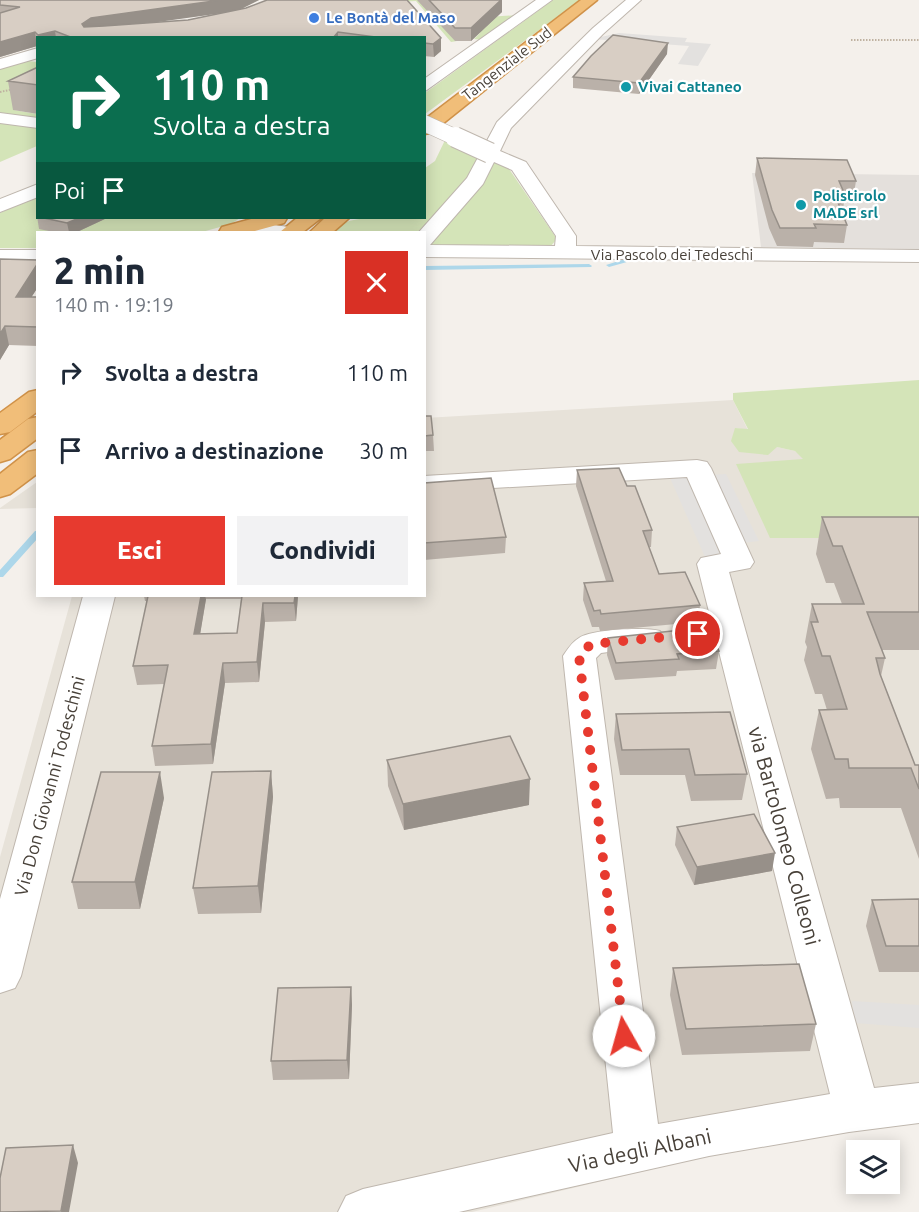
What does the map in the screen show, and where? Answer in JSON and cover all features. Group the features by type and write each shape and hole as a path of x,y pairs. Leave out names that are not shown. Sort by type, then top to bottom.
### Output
{"highway":[{"name":"Tangenziale Sud","path":"428,123 590,0"},
{"path":"427,149 446,123 428,123"},
{"path":"233,231 273,219"},
{"path":"302,228 334,219"},
{"path":"0,426 36,399"},
{"path":"0,453 36,426"},
{"path":"0,488 36,460"}],"street":[{"path":"426,85 453,54 545,0"},
{"path":"426,238 476,180 504,126 598,31 634,0"},
{"path":"0,64 36,54"},
{"path":"0,118 36,123"},
{"path":"428,123 519,166 566,236 565,254"},
{"path":"0,206 36,191"},
{"path":"244,231 302,228"},
{"name":"Via Pascolo dei Tedeschi","path":"426,251 919,256"},
{"path":"0,256 36,256"},
{"name":"via Bartolomeo Colleoni","path":"426,484 697,468 725,563 857,1109"},
{"name":"Via Don Giovanni Todeschini","path":"0,976 99,597"},
{"path":"638,1149 579,656 591,644 686,635"},
{"name":"Via degli Albani","path":"363,1212 638,1149 857,1109 919,1103"}],"path":[{"path":"851,40 919,40"},
{"path":"0,92 21,87"}],"shaded area":[{"path":"619,33 687,38 685,42 711,44 698,66 678,64 689,46 592,39"},
{"path":"752,173 919,175 919,249 761,247"},
{"path":"733,400 748,430 735,428 777,447 795,451 919,538 919,1116 838,1125 472,1212 0,1212 0,857 72,597 426,597 426,418"},
{"path":"726,474 759,541 742,543 710,475"},
{"path":"687,477 724,556 705,557 670,478"},
{"path":"36,483 36,508 0,508"},
{"path":"852,1001 919,1005 919,1028 855,1023"}],"green space":[{"path":"304,0 469,0 486,17 519,15 483,40 474,39 480,33 450,33 457,41 451,42 416,1 377,3"},
{"path":"553,0 580,0 426,113 426,92"},
{"path":"20,60 36,62 36,99 14,110 36,114 36,120 0,114 0,67"},
{"path":"0,122 36,128 36,146 0,162"},
{"path":"446,138 507,166 557,239 548,249 426,251 426,231 330,231 348,221 360,219 426,219 426,167 435,161"},
{"path":"36,195 36,219 238,219 231,224 206,231 36,231 36,248 0,248 0,213"},
{"path":"919,380 919,538 770,538 736,464 803,459 795,451 777,447 768,455 739,452 731,441 735,428 748,429 733,400 733,393"}],"building":[{"path":"0,0 221,0 91,18 82,24 84,27 188,20 246,8 267,0 407,0 441,38 433,44 426,43 426,36 368,36 338,32 335,36 68,36 55,31 38,35 35,32 0,42 0,13 20,7 0,5"},
{"path":"429,0 501,0 471,28 455,28"},
{"path":"613,35 668,43 639,83 573,77 591,56"},
{"path":"36,68 36,85 8,81"},
{"path":"757,158 847,160 856,181 839,181 845,195 835,195 847,225 814,224 816,228 780,228 772,210"},
{"path":"49,219 77,219 67,223"},
{"path":"0,259 36,260 36,266 16,297 36,297 36,327 5,326 0,334"},
{"path":"426,416 431,416 433,435 426,436"},
{"path":"619,468 627,486 635,486 652,530 643,531 659,574 685,572 700,605 601,614 600,610 594,611 584,583 613,581 577,470"},
{"path":"491,478 506,537 426,543 426,483"},
{"path":"822,517 919,517 919,612 867,612 885,658 876,658 880,674 915,765 919,765 919,789 911,768 849,768 848,759 835,759 819,710 847,709 830,656 822,656 811,622 818,622 812,604 864,604 842,546 833,546"},
{"path":"148,597 201,597 194,634 237,633 242,597 295,597 294,603 263,603 257,662 223,663 211,744 152,746 168,665 133,666"},
{"path":"709,627 719,651 677,654 679,659 616,663 608,638"},
{"path":"730,712 747,774 695,775 689,749 622,750 616,714"},
{"path":"510,736 530,779 403,804 387,760"},
{"path":"271,771 258,886 193,888 212,772"},
{"path":"101,772 160,772 135,882 72,882"},
{"path":"754,814 775,853 697,867 677,827"},
{"path":"919,899 919,946 886,946 872,900"},
{"path":"799,964 816,1024 686,1029 673,968"},
{"path":"351,987 347,1060 271,1061 278,988"},
{"path":"73,1145 61,1211 0,1212 0,1178 6,1148"}],"waterway":[{"path":"609,265 625,261"},
{"path":"426,268 589,266"},
{"path":"0,575 36,535"}],"place":[{"name":"Le Bontà del Maso","path":"314,18"},
{"name":"Vivai Cattaneo","path":"626,87"},
{"name":"Polistirolo MADE srl","path":"801,205"}],"route":[{"path":"624,1036 579,656 591,644 698,634"}]}
